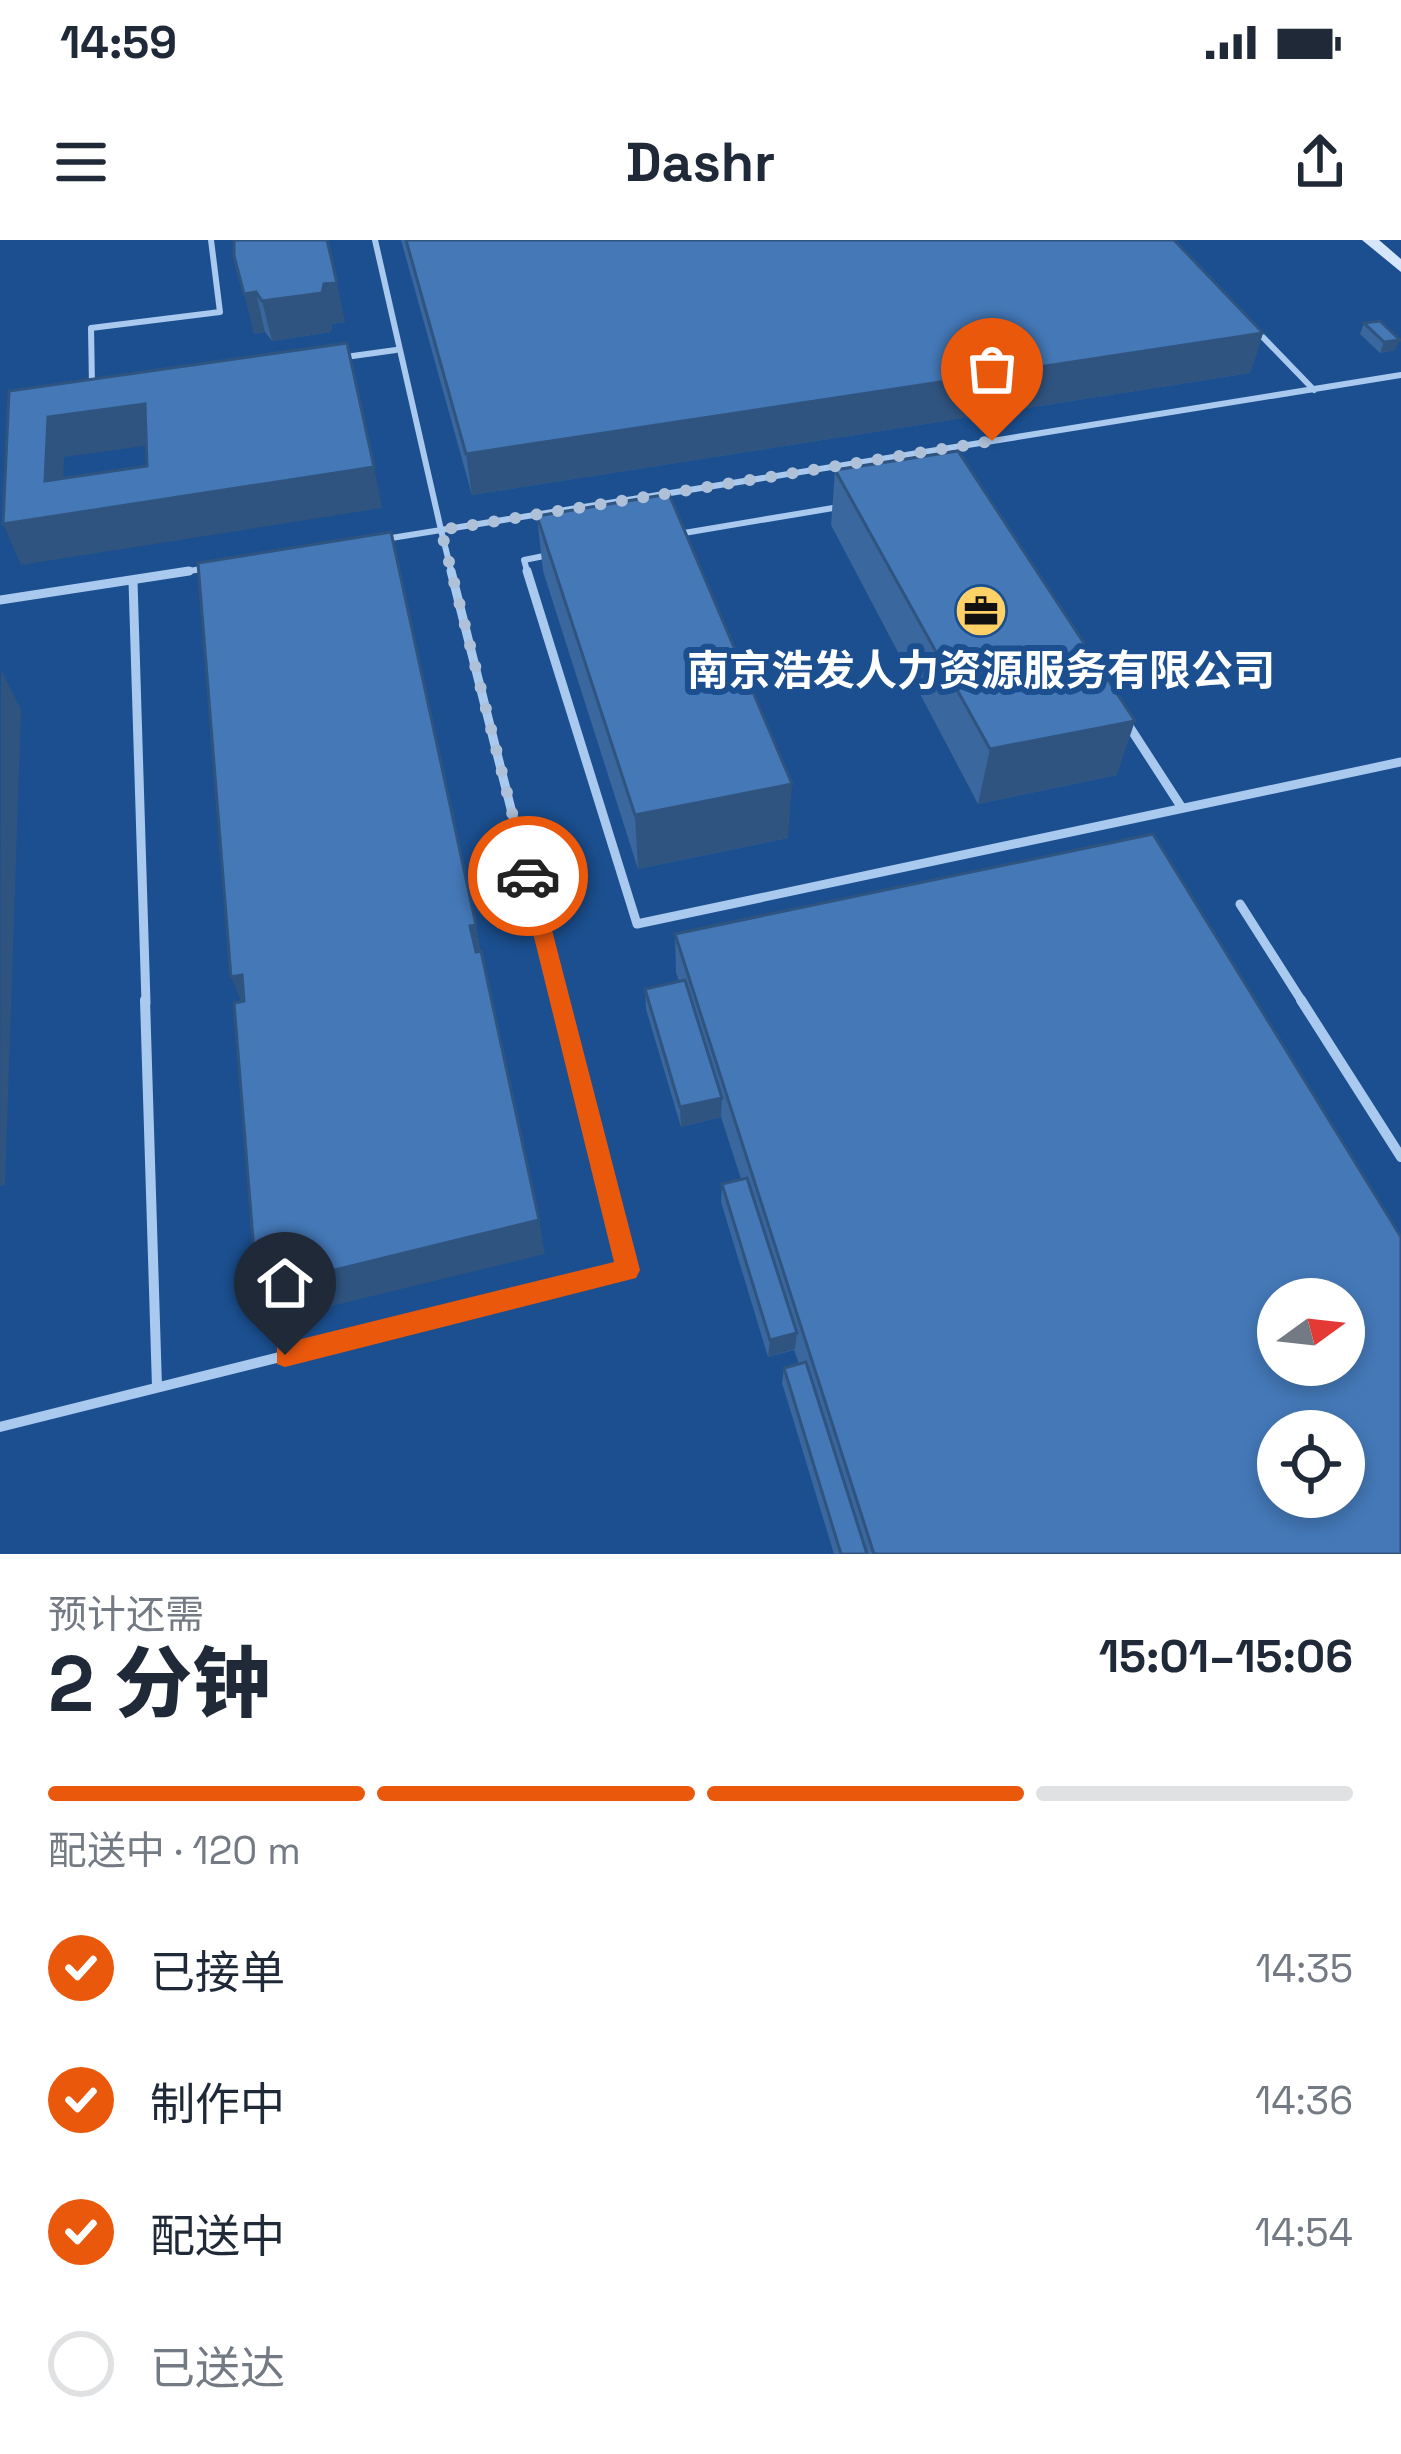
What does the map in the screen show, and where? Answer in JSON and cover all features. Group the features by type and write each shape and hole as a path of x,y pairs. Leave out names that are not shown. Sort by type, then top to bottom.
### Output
{"street":[{"path":"1370,240 1401,266"}],"lane":[{"path":"92,391 91,328 220,312 211,240"},
{"path":"0,1426 628,1270 396,350 375,240"},
{"path":"1249,323 1314,390"},
{"path":"326,359 396,350"},
{"path":"370,542 1401,375"},
{"path":"665,536 854,504"},
{"path":"571,552 524,560 637,924 1401,762"},
{"path":"0,600 228,565"},
{"path":"133,581 157,1387"},
{"path":"1120,713 1182,808"},
{"path":"1240,904 1401,1157"}],"building":[{"path":"234,240 327,240 337,283 324,284 322,293 262,301 256,292 244,294"},
{"path":"406,240 1174,240 1263,333 466,454"},
{"path":"1380,321 1400,340 1384,342 1364,323"},
{"path":"347,343 374,467 3,524 9,391","holes":["145,404 147,466 45,481 48,417"]},
{"path":"958,451 1135,721 990,749 835,470"},
{"path":"669,494 792,784 635,815 537,516"},
{"path":"391,532 476,925 470,926 476,952 481,951 539,1220 257,1289 234,1003 244,1001 242,975 231,977 198,563"},
{"path":"1153,834 1401,1237 1401,1554 874,1554 675,934"},
{"path":"685,980 722,1098 680,1107 645,989"},
{"path":"747,1178 797,1333 770,1340 722,1184"},
{"path":"806,1362 867,1554 841,1554 784,1368"}],"way so far":[{"path":"528,876 441,530 992,441"}],"place":[{"name":"南京浩发人力资源服务有限公司","path":"981,611"}],"route":[{"path":"285,1355 628,1270 528,876"}]}
